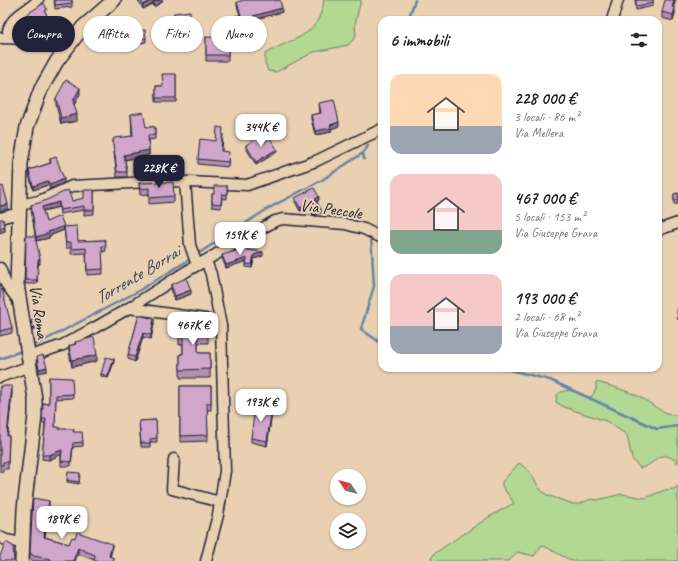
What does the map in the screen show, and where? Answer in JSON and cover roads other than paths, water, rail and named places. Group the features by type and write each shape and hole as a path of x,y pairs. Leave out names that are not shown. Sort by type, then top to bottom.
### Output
{"main road":[{"name":"Via Roma","path":"75,37 83,27 114,0"},
{"name":"Via Roma","path":"22,561 24,509 35,416 35,398 18,300 17,271 21,163 27,127 41,89 64,52"}],"street":[{"path":"4,31 13,20 31,8 38,0"},
{"path":"613,16 618,0"},
{"path":"0,38 12,38"},
{"path":"0,218 72,186 185,182 247,185 316,161 378,130"},
{"path":"185,182 190,245 199,262 211,274 221,326 225,472 220,502 206,561"},
{"name":"Via Peccole","path":"0,377 28,359 63,345 129,308 199,262 267,224 283,219 345,224 364,229 378,236"},
{"path":"662,229 678,223"},
{"path":"0,268 6,284 18,300"},
{"path":"129,308 205,319 221,326"},
{"path":"174,459 172,489 220,502"},
{"path":"0,537 6,540 22,543"}],"waterway":[{"path":"409,16 415,0"},
{"name":"Torrente Borrai","path":"364,159 363,153 368,146"},
{"name":"Torrente Borrai","path":"196,255 269,208 322,180 363,153"},
{"path":"371,236 374,286 361,329 378,341"},
{"name":"Torrente Borrai","path":"30,348 135,293 192,258"},
{"name":"Torrente Borrai","path":"0,359 24,350"},
{"path":"518,372 550,380 657,429 678,426"}]}
